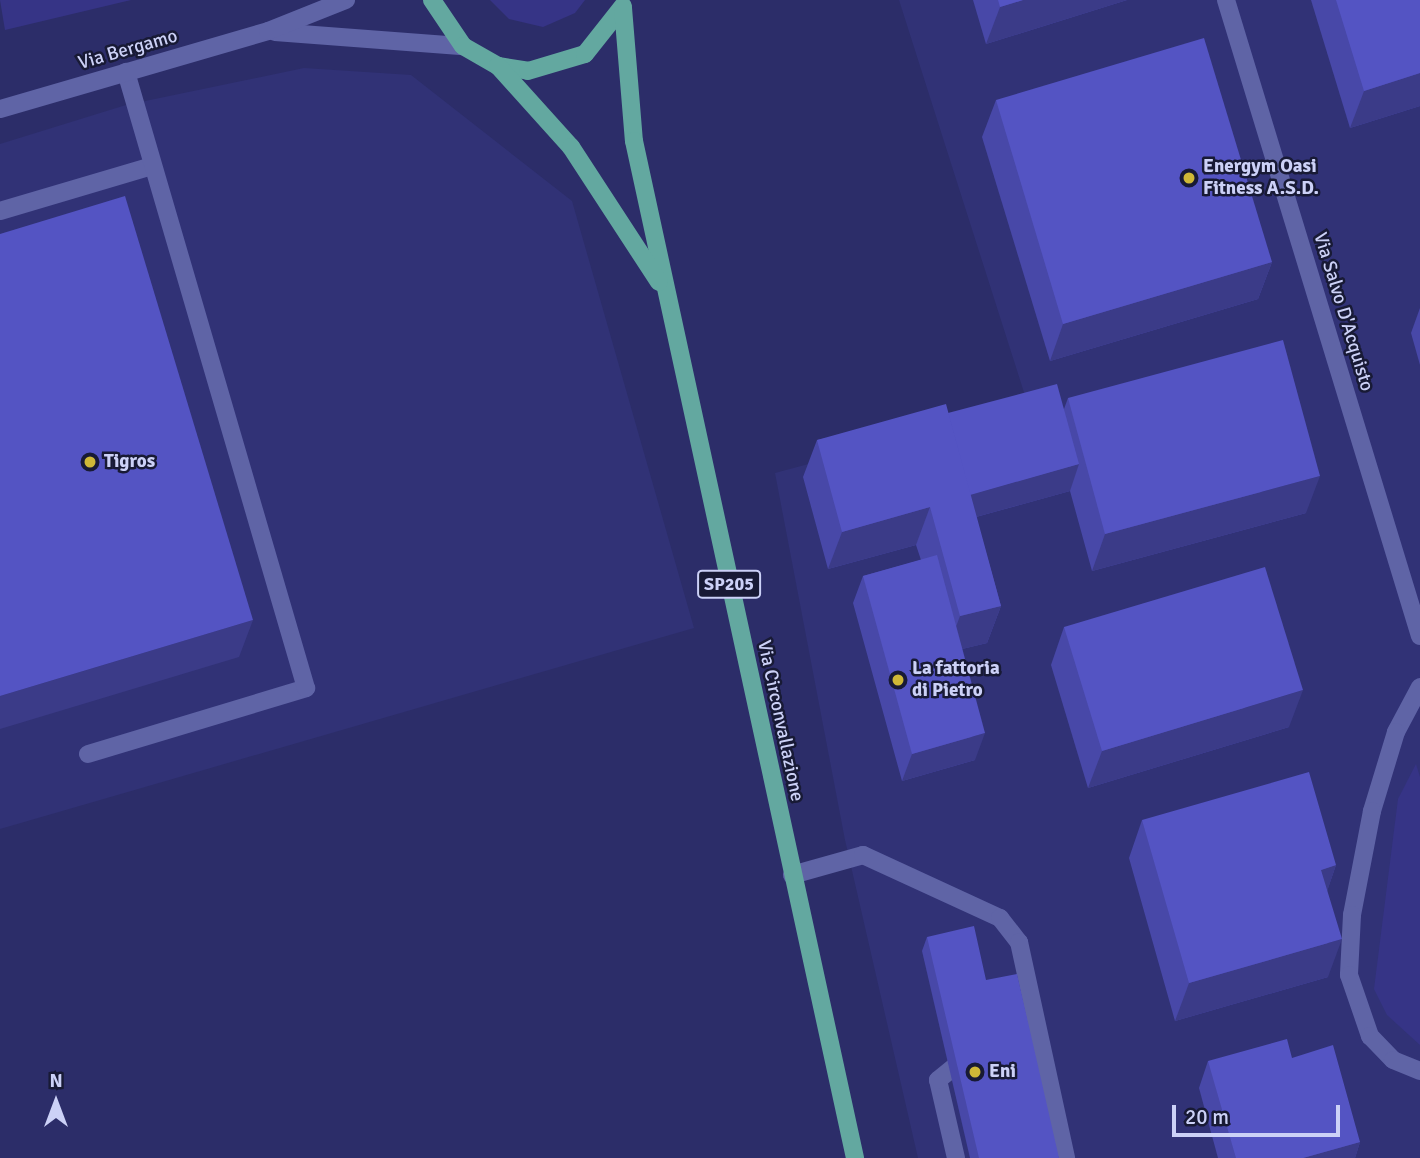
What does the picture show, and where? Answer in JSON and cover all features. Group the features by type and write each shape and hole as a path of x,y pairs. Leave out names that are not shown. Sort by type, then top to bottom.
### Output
{"main road":[{"name":"SP205","path":"432,0 463,46 498,66 571,147 666,294"},
{"name":"SP205","path":"498,66 557,67 585,54 624,4"},
{"name":"SP205","path":"624,4 634,141 666,294"},
{"name":"Via Circonvallazione","path":"666,294 855,1158"}],"street":[{"name":"Via Bergamo","path":"0,109 268,31 346,0"},
{"name":"Via Salvo D'Acquisto","path":"1226,0 1420,636"},
{"name":"Via Bergamo","path":"268,31 463,46"},
{"path":"88,754 306,688 126,72"},
{"path":"0,211 152,166"},
{"path":"1420,687 1396,732 1372,811 1352,915 1349,975 1370,1036 1393,1060 1420,1071"},
{"path":"792,875 863,855 1000,918 1020,942 1062,1156"},
{"path":"1012,1022 1033,1006"},
{"path":"976,1136 956,1154 937,1080 980,1047"},
{"path":"1029,1099 1050,1084"}],"shaded area":[{"path":"0,0 131,0 5,30"},
{"path":"490,0 585,0 575,13 543,27 509,19"},
{"path":"899,0 1420,0 1420,1158 918,1158 845,840 775,473 1028,405"},
{"path":"304,68 411,75 572,201 694,628 0,829 0,144 126,105"},
{"path":"1416,764 1420,777 1420,1045 1387,1015 1374,989 1398,799"}],"building":[{"path":"998,0 1023,0 1000,7"},
{"path":"1336,0 1420,0 1420,73 1364,91"},
{"path":"1204,38 1272,262 1063,324 996,100"},
{"name":"Tigros","path":"125,196 253,620 0,696 0,234"},
{"path":"1283,340 1320,476 1105,534 1068,398"},
{"path":"1057,384 1079,464 970,495 948,413"},
{"path":"946,404 1001,606 960,616 930,507 842,532 817,440"},
{"path":"937,555 985,733 912,754 863,576"},
{"path":"1265,567 1303,690 1102,751 1064,627"},
{"path":"1309,772 1336,865 1321,870 1342,939 1189,983 1142,820"},
{"path":"974,926 986,980 1017,974 1059,1158 979,1158 927,937"},
{"path":"1287,1039 1292,1058 1333,1045 1360,1142 1303,1158 1236,1158 1208,1061"}],"place":[{"name":"Energym Oasi Fitness A.S.D.","path":"1189,178"},
{"name":"Tigros","path":"90,462"},
{"name":"La fattoria di Pietro","path":"898,680"},
{"name":"Eni","path":"975,1072"}]}
